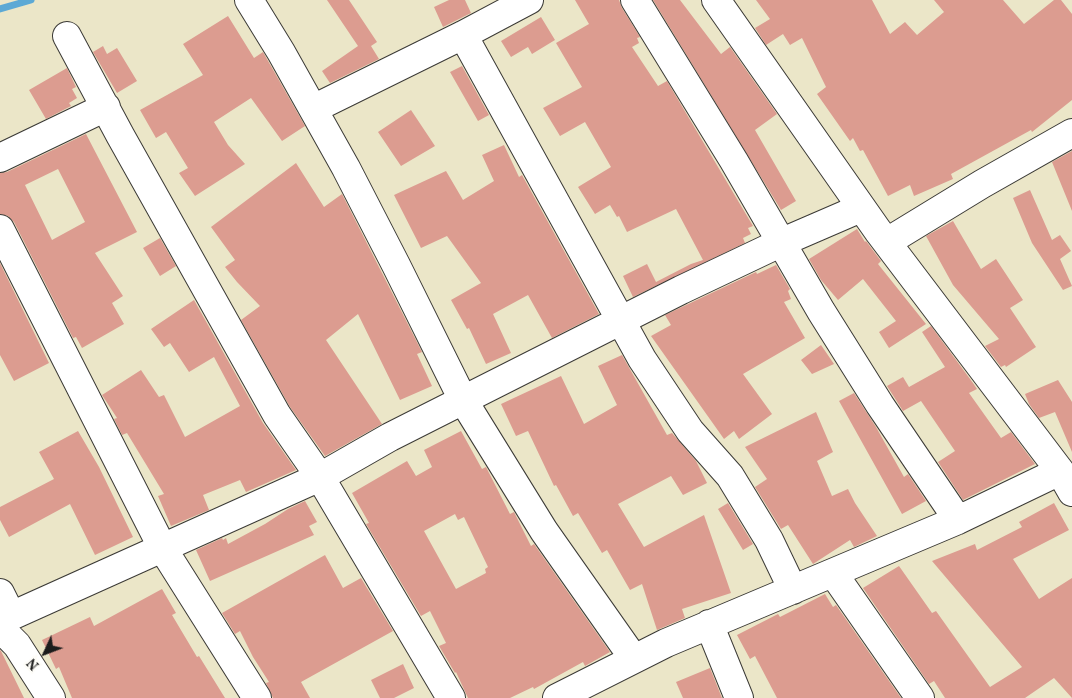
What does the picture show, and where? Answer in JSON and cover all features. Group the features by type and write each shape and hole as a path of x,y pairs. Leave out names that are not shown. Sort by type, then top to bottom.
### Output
{"street":[{"path":"249,0 346,168 463,400 544,531 634,659"},
{"path":"313,109 463,35 529,0"},
{"path":"635,0 734,161 780,243 875,397 958,520"},
{"path":"557,698 709,624 958,520 1066,482 862,208 716,0"},
{"path":"463,35 642,359 690,431 730,476 769,540 793,590"},
{"path":"67,36 120,135 277,415 320,477 450,698"},
{"path":"0,158 106,107"},
{"path":"887,242 982,184 1072,133"},
{"path":"51,698 17,644 3,614 163,549 320,477 463,400 622,321 780,243 862,208"},
{"path":"0,229 163,549 257,698"},
{"path":"833,573 920,698"},
{"path":"709,624 739,698"}],"building":[{"path":"327,0 349,0 377,42 371,46 379,59 330,83 322,71 358,46"},
{"path":"449,0 465,0 471,13 443,27 434,7"},
{"path":"575,0 619,0 640,37 637,38 639,43 632,47 658,86 667,81 753,226 748,228 751,234 743,238 745,243 633,297 623,276 647,264 656,282 703,260 676,209 627,232 619,216 617,217 610,205 595,214 578,187 611,167 585,122 560,136 543,108 582,87 556,43 589,24"},
{"path":"653,0 680,0 721,54 730,47 777,114 755,130 796,201 781,210"},
{"path":"756,0 872,0 890,34 905,22 917,35 944,12 934,0 1003,0 1024,24 1054,0 1061,0 1072,14 1072,100 1032,132 1031,130 951,174 953,179 914,196 910,185 888,196 863,150 860,151 853,138 850,141 817,94 826,87 802,38 790,45 783,34 766,45 755,28 770,19"},
{"path":"228,16 254,58 263,52 305,126 282,141 251,98 214,122 228,145 245,164 195,196 179,173 188,168 166,132 156,138 140,110 203,75 183,44"},
{"path":"541,17 555,40 532,54 528,47 511,57 501,41"},
{"path":"103,46 107,54 117,48 137,81 117,93 93,52"},
{"path":"462,66 489,115 478,121 450,72"},
{"path":"67,68 76,87 72,89 77,98 69,103 71,106 46,119 29,90"},
{"path":"411,110 435,146 401,166 378,132"},
{"path":"86,134 137,232 95,253 123,296 112,303 124,324 82,348 76,337 73,338 14,222 8,216 0,214 0,173 7,172","holes":["58,169 85,222 52,240 25,185"]},
{"path":"504,145 519,177 522,175 599,314 552,338 528,295 493,314 511,353 486,364 469,328 467,329 451,300 481,283 447,236 421,248 394,195 446,171 463,200 494,181 482,155"},
{"path":"1072,151 1072,211 1052,162"},
{"path":"296,163 324,207 342,194 422,352 417,354 432,386 400,400 358,314 326,340 382,424 325,456 290,407 241,320 260,306 225,267 235,260 211,227"},
{"path":"1030,190 1052,240 1060,235 1071,251 1060,259 1072,286 1063,290 1032,243 1013,198"},
{"path":"953,221 981,269 996,259 1023,300 1010,308 1036,347 1006,367 1005,365 1001,367 985,346 999,339 953,285 926,236"},
{"path":"857,229 881,261 878,264 926,324 889,348 879,332 896,321 863,279 838,300 821,280 809,259"},
{"path":"160,238 176,266 160,276 143,248"},
{"path":"0,263 49,363 14,381 0,355"},
{"path":"776,265 790,289 788,291 791,299 784,302 805,338 743,374 772,414 739,439 734,431 724,439 651,336 671,325 665,315 756,272 757,274"},
{"path":"194,300 263,423 296,470 246,492 240,480 203,495 209,510 171,526 158,496 164,494 127,433 122,435 114,419 117,418 102,395 141,370 159,397 164,395 185,437 240,406 214,357 189,372 170,343 164,347 151,329"},
{"path":"931,326 977,389 969,393 1001,438 1011,432 1035,464 963,500 938,462 955,451 921,401 903,411 887,386 903,377 909,387 945,367 922,332"},
{"path":"821,345 834,364 812,374 801,360"},
{"path":"622,355 667,435 672,433 696,461 707,483 683,495 671,476 618,504 644,547 704,515 731,593 682,609 685,618 657,630 642,584 630,590 607,550 602,553 578,513 573,516 556,485 554,486 528,431 516,436 501,404 561,376 584,424 617,405 598,366"},
{"path":"1058,380 1072,402 1072,452 1055,412 1039,418 1029,404 1025,394"},
{"path":"854,393 876,427 904,477 908,474 926,501 902,514 839,401"},
{"path":"816,412 833,452 817,461 832,496 848,489 877,536 854,547 850,540 813,564 788,525 781,529 755,487 767,479 745,447"},
{"path":"78,431 99,467 133,537 95,555 70,504 9,537 0,520 0,507 54,479 39,452"},
{"path":"461,431 482,469 486,467 510,514 514,512 531,546 534,544 610,652 585,666 583,662 534,689 533,687 510,698 468,698 456,672 439,646 446,643 430,611 421,616 366,524 369,523 352,493 407,461 416,476 432,467 424,450","holes":["455,514 458,520 464,517 488,567 485,569 486,573 456,589 424,531"]},
{"path":"305,501 317,522 309,526 314,535 210,581 196,550 222,538 223,540 226,538 228,544"},
{"path":"728,503 753,544 743,550 718,509"},
{"path":"1054,503 1069,530 1013,559 1039,599 1072,578 1072,698 1054,678 1025,698 945,698 934,681 929,684 863,588 899,566 932,613 936,611 990,687 1022,667 932,561 975,544 977,550 1022,527 1019,522"},
{"path":"325,555 343,588 361,578 393,631 301,682 310,698 273,698 266,683 269,682 253,657 240,631 235,634 222,613"},
{"path":"162,589 176,613 172,615 197,657 199,656 225,698 72,698 59,667 56,669 42,640 90,617 94,626"},
{"path":"825,594 833,607 836,605 901,698 777,698 755,656 750,659 737,635 778,614 780,617"},
{"path":"1,651 24,698 0,698"},
{"path":"403,664 414,688 394,698 380,698 371,680"},
{"path":"710,668 722,698 683,698 676,682"}],"waterway":[{"path":"0,9 31,0"}]}
